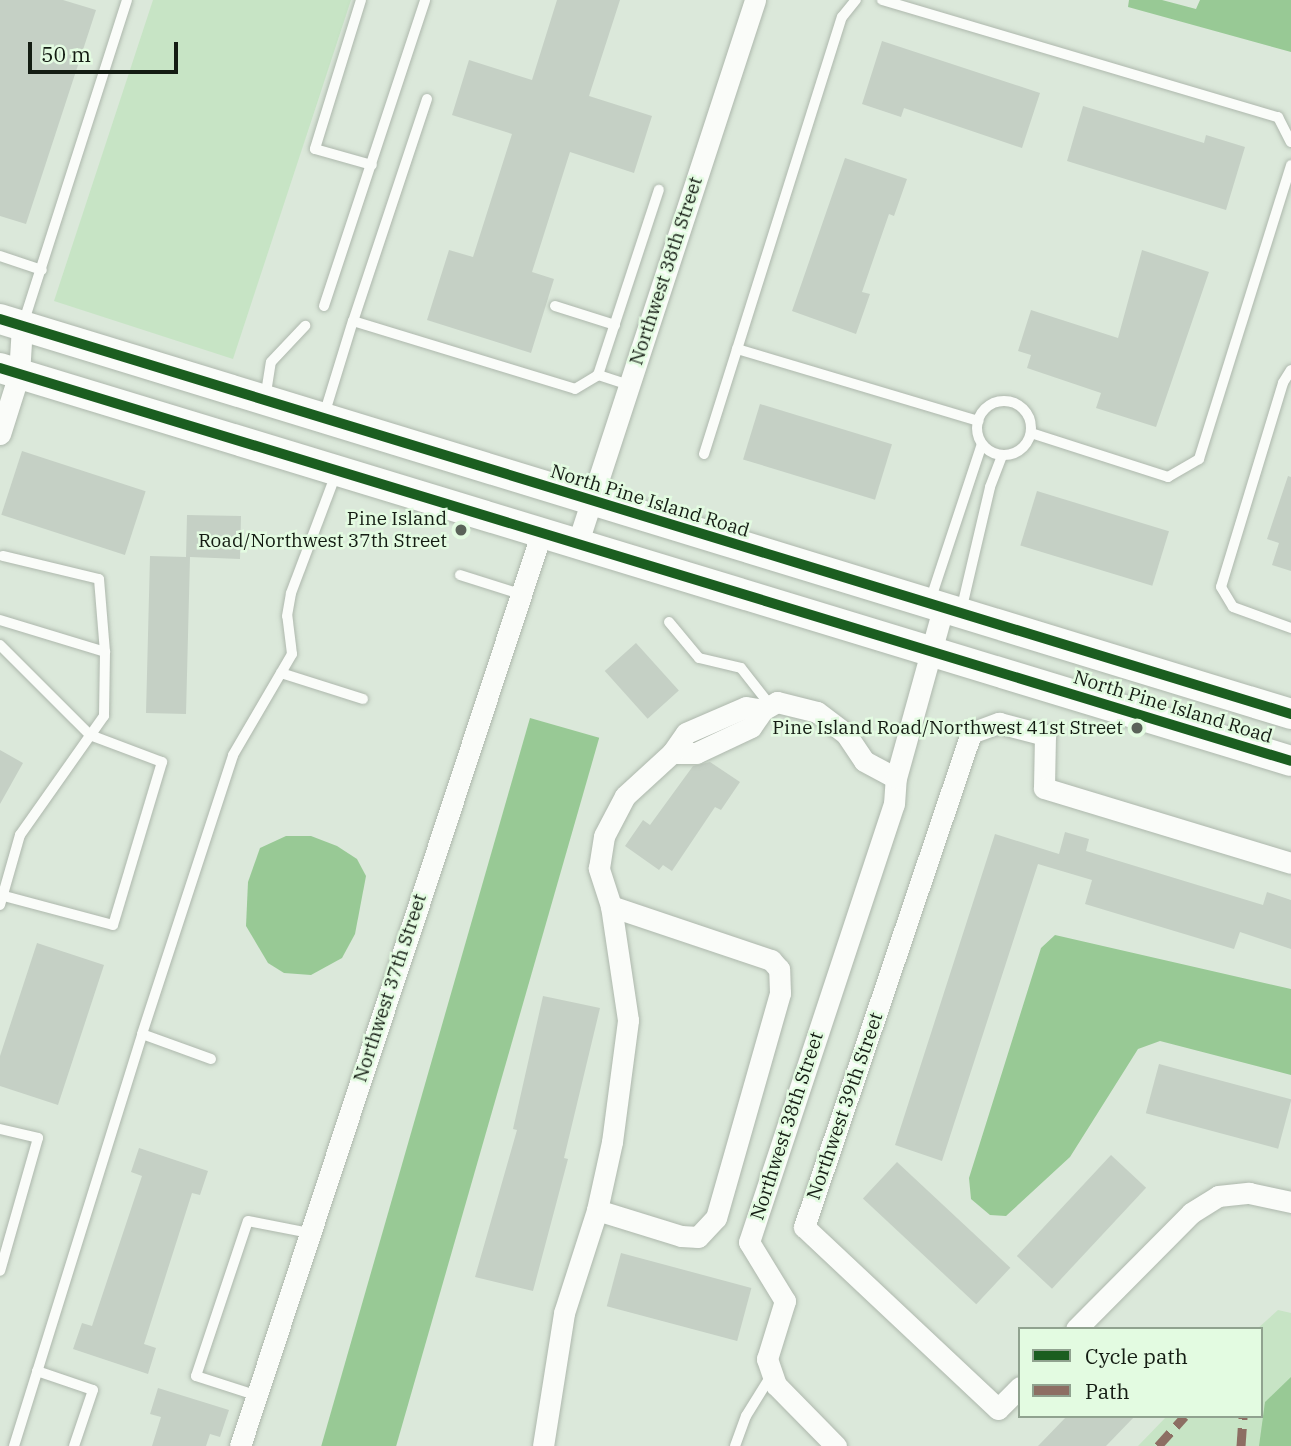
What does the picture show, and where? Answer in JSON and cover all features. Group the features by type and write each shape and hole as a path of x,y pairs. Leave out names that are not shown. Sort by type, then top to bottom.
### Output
{"main road":[{"name":"North Pine Island Road","path":"11,323 1291,713"},
{"name":"North Pine Island Road","path":"6,366 1291,761"}],"street":[{"name":"Northwest 38th Street","path":"578,542 755,0"},
{"path":"0,434 11,323"},
{"name":"Northwest 37th Street","path":"240,1446 542,531"},
{"name":"Northwest 38th Street","path":"772,1374 767,1359 785,1301 749,1241 894,804 896,778 944,608"},
{"path":"543,1446 564,1313 597,1210 612,1142 628,1020 611,906 599,868 604,836 625,796 672,753 696,753 751,727 766,707 777,702 817,712 846,734 864,761 896,778"},
{"name":"Northwest 39th Street","path":"1018,1389 998,1409 804,1227 971,733 999,723 1045,735 1044,788 1291,863"},
{"name":"Northwest 38th Street","path":"597,1210 681,1236 698,1237 716,1218 780,993 779,969 772,960 611,906"},
{"path":"1078,1327 1191,1213 1218,1196 1249,1193 1291,1202"},
{"path":"772,1374 776,1385 836,1446"}],"lane":[{"path":"11,323 42,270 127,0"},
{"path":"361,0 315,149 372,165"},
{"path":"324,306 425,0"},
{"path":"704,454 842,18 856,0"},
{"path":"881,0 1279,117 1291,142"},
{"path":"323,419 427,99"},
{"path":"1031,433 1168,477 1199,459 1291,165"},
{"path":"353,321 575,388 598,375 659,190"},
{"path":"0,256 42,270"},
{"path":"555,306 615,325"},
{"path":"264,402 271,362 305,326"},
{"path":"737,349 978,421"},
{"path":"1291,370 1283,383 1221,587 1233,607 1291,628"},
{"path":"598,375 629,385"},
{"path":"944,608 1002,455 1023,447 1031,433 1028,415 1014,403 996,402 978,421"},
{"path":"944,608 982,444 978,421"},
{"path":"982,444 1002,455"},
{"path":"14,1446 142,1034 233,755 292,654 286,616 291,593 338,468"},
{"path":"0,645 90,735 162,762 113,925 1,898 20,835 90,735 104,716 105,652 99,579 3,556"},
{"path":"460,575 520,594"},
{"path":"0,620 105,652"},
{"path":"669,622 699,659 741,668 766,707"},
{"path":"281,673 363,699"},
{"path":"142,1034 211,1059"},
{"path":"0,1129 38,1138 0,1271"},
{"path":"255,1395 196,1376 248,1221 309,1233"},
{"path":"37,1371 93,1390 74,1446"},
{"path":"735,1446 746,1416 772,1374"}],"shaded area":[{"path":"153,0 351,0 233,359 54,301"},
{"path":"1129,0 1162,0 1196,9 1200,0 1291,0 1291,52 1128,7"},
{"path":"530,718 599,738 396,1446 321,1446"},
{"path":"286,836 311,836 337,846 357,859 366,876 355,934 342,958 311,975 284,973 268,963 246,926 248,882 260,848"},
{"path":"1055,935 1291,989 1291,1075 1160,1041 1138,1049 1070,1157 1006,1216 990,1215 971,1199 969,1178 1041,948"},
{"path":"1278,1310 1291,1313 1291,1446 1138,1446 1165,1418 1263,1418 1263,1327 1259,1327"},
{"path":"1291,1377 1291,1446 1259,1446 1265,1402"}],"building":[{"path":"0,0 63,0 96,10 26,224 0,216"},
{"path":"557,0 620,0 589,96 652,116 634,173 570,152 532,272 554,279 531,353 427,320 449,250 473,257 512,134 452,115 469,60 532,80"},
{"path":"882,41 1040,93 1022,148 904,108 901,117 862,104"},
{"path":"1083,106 1204,143 1206,135 1245,147 1226,210 1067,161"},
{"path":"845,158 907,179 894,216 889,214 862,292 870,294 856,334 792,311"},
{"path":"1142,250 1209,272 1156,427 1096,408 1101,393 1027,368 1031,355 1018,351 1031,310 1118,338"},
{"path":"760,404 892,444 875,500 743,459"},
{"path":"22,451 146,491 125,555 1,515"},
{"path":"1288,476 1291,477 1291,571 1272,565 1279,543 1267,539"},
{"path":"1037,491 1169,531 1152,586 1020,546"},
{"path":"187,515 241,516 240,559 190,557 186,714 146,713 150,556 186,557"},
{"path":"636,643 679,691 648,719 605,671"},
{"path":"0,750 23,763 0,804"},
{"path":"710,762 740,782 721,810 715,807 672,871 663,865 659,870 625,846 643,820 650,825 693,766"},
{"path":"1065,832 1089,839 1086,851 1263,905 1267,892 1291,900 1291,949 1240,932 1234,949 1085,904 1092,880 1038,864 942,1161 895,1145 995,834 1059,854"},
{"path":"37,943 104,965 58,1105 0,1086 0,1056"},
{"path":"543,996 600,1008 564,1158 568,1159 533,1291 475,1277 517,1130 513,1129"},
{"path":"1159,1064 1291,1099 1278,1149 1146,1113"},
{"path":"139,1148 208,1171 200,1195 192,1193 144,1344 156,1348 148,1374 73,1349 82,1323 92,1326 142,1176 131,1172"},
{"path":"1111,1155 1146,1188 1052,1289 1017,1256"},
{"path":"897,1162 1010,1268 976,1304 863,1199"},
{"path":"621,1253 751,1288 737,1341 607,1306"},
{"path":"158,1388 229,1410 220,1437 210,1434 206,1446 152,1446 161,1417 150,1414"},
{"path":"1065,1418 1133,1418 1106,1446 1038,1446"}],"marked path":[{"path":"1158,1446 1183,1418"},
{"path":"1241,1446 1243,1418"}],"cycle path":[{"path":"0,319 1291,714"},
{"path":"0,368 1291,761"}],"place":[{"name":"Pine Island Road/Northwest 37th Street","path":"461,530"},
{"name":"Pine Island Road/Northwest 41st Street","path":"1137,728"}]}
